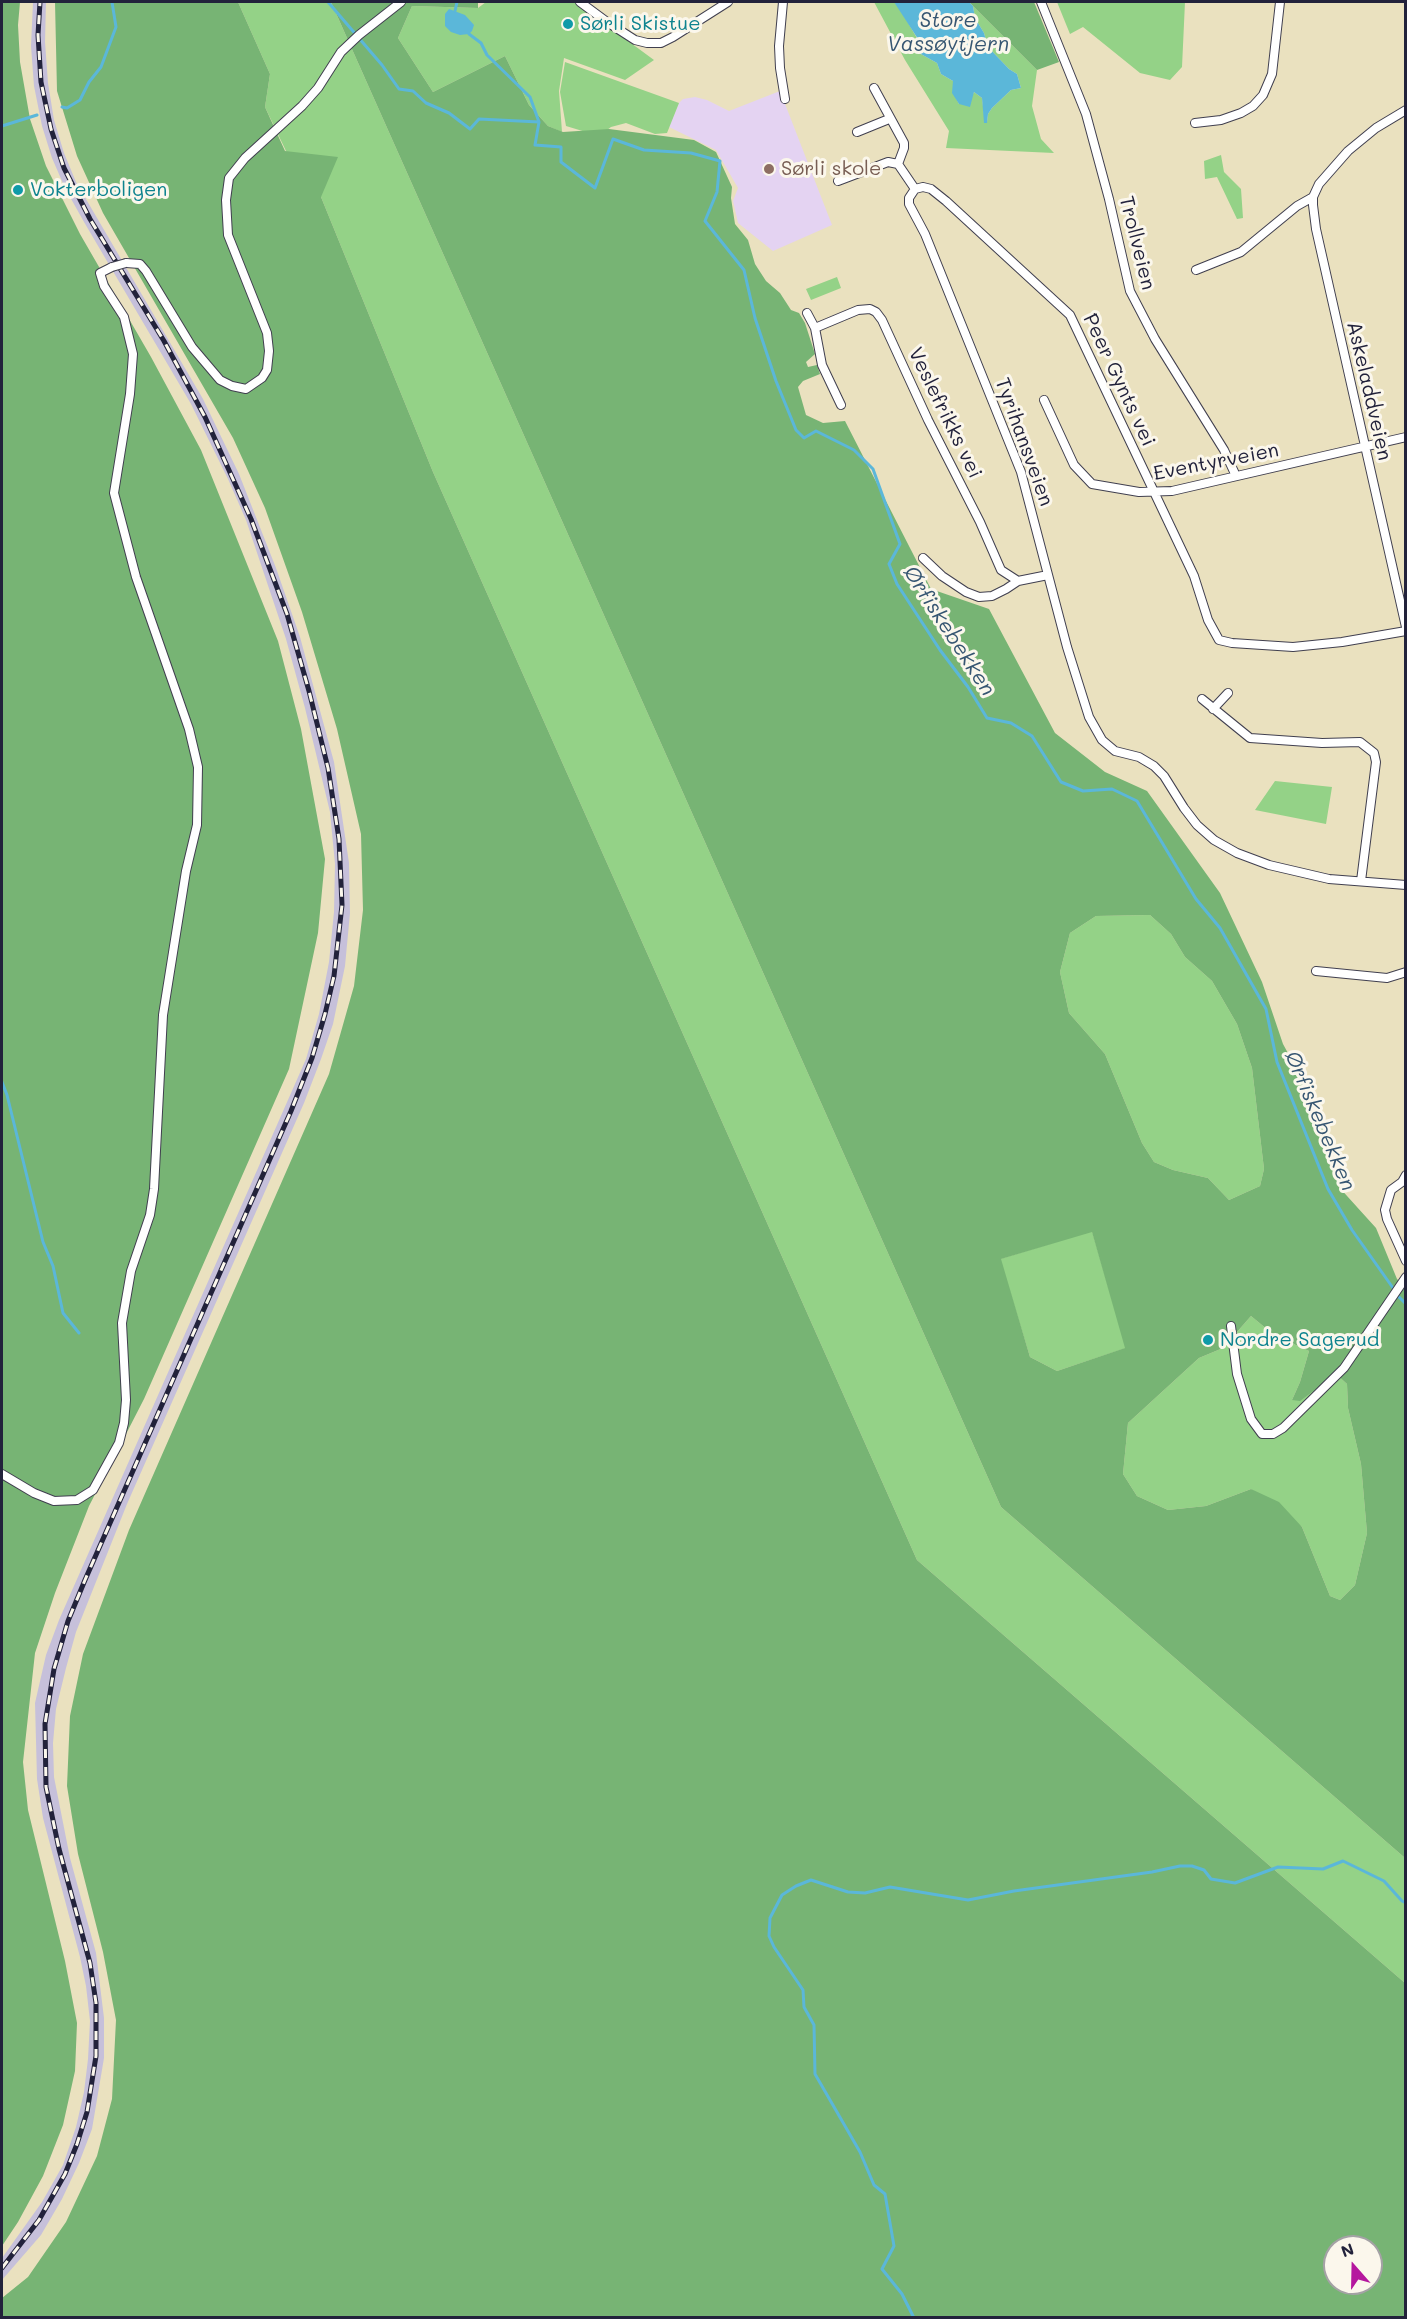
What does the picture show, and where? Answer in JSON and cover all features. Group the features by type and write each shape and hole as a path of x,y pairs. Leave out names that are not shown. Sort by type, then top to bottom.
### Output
{"street":[{"path":"2,1474 34,1493 54,1501 77,1500 93,1490 119,1443 124,1424 126,1400 122,1323 131,1271 150,1215 163,1015 186,870 197,825 198,767 189,729 136,577 114,493 130,394 133,354 124,317 104,286 100,273 126,263 140,264 192,347 220,380 246,389 262,378 267,370 269,351 267,333 228,235 226,200 229,178 245,158 302,106 318,88 341,52 359,34 401,2"},
{"path":"580,2 635,40 647,43 661,42 673,37 728,2"},
{"path":"783,2 779,46 785,99"},
{"name":"Trollveien","path":"1041,2 1086,114 1109,199 1130,291 1155,339 1224,450 1236,476"},
{"path":"1195,123 1221,120 1241,113 1253,106 1263,95 1272,74 1280,2"},
{"path":"874,88 904,143 898,164"},
{"path":"1196,270 1241,252 1297,206 1313,197 1319,184 1348,151 1365,136 1406,110"},
{"path":"857,132 889,119"},
{"path":"838,182 888,162 898,164 915,189"},
{"name":"Peer Gynts vei","path":"915,189 923,187 931,189 1066,310 1083,340 1194,576 1208,620 1219,640 1293,647 1342,642 1406,629"},
{"name":"Tyrihansveien","path":"915,189 909,198 909,204 926,234 1021,472 1089,717 1102,740 1115,751 1139,756 1164,776 1197,825 1214,840 1237,853 1269,865 1329,879 1406,885"},
{"name":"Askeladdveien","path":"1313,197 1316,229 1406,629"},
{"name":"Veslefrikks vei","path":"815,328 858,310 870,309 876,312 882,320 928,420 980,522 996,561 1001,570 1018,581"},
{"path":"807,314 815,328 822,365 841,405"},
{"name":"Eventyrveien","path":"1044,400 1074,465 1092,484 1153,492 1172,491 1406,437"},
{"path":"923,558 942,576 966,592 979,597 992,596 1018,581 1048,575"},
{"path":"1213,709 1228,693"},
{"path":"1202,699 1250,738 1322,743 1360,742 1374,753 1376,762 1361,881"},
{"path":"1316,971 1387,978 1406,972"},
{"path":"1404,1179 1391,1190 1385,1210 1406,1261"},
{"path":"1231,1326 1237,1374 1251,1419 1262,1434 1273,1434 1283,1428 1344,1368 1406,1277"}],"shaded area":[{"path":"33,2 46,2 45,42 54,120 76,182 203,399 239,474 276,568 300,637 334,762 349,863 350,913 345,966 333,1024 321,1059 304,1103 127,1504 76,1632 66,1668 56,1709 53,1743 54,1777 70,1858 96,1953 104,2018 104,2058 92,2129 79,2163 41,2235 2,2280 2,2258 42,2202 63,2165 76,2127 88,2059 90,2021 86,1986 43,1818 37,1779 35,1703 46,1655 59,1620 306,1059 319,1014 329,962 334,912 335,864 330,812 305,708 286,639 246,520 191,404 84,222 52,158 42,126 34,86 31,46"},
{"name":"Sørli skole","path":"780,91 832,225 773,251 738,223 733,201 738,188 716,150 669,127 683,99 695,97 707,100 729,111"}],"green space":[{"path":"2,2 20,2 18,25 20,62 30,119 46,166 80,234 151,357 201,450 278,641 301,729 325,859 318,933 289,1069 144,1399 89,1506 55,1593 35,1653 23,1762 28,1810 65,1961 77,2023 75,2071 63,2125 43,2176 2,2246"},
{"path":"55,2 238,2 270,74 265,107 285,151 338,157 321,197 433,472 917,1560 1405,1983 1405,2317 2,2318 2,2298 28,2277 66,2222 97,2156 112,2099 116,2020 103,1952 78,1854 67,1786 70,1716 83,1654 129,1530 329,1074 354,986 363,910 361,834 337,729 302,612 265,508 233,438 103,213 77,156 57,91"},
{"path":"238,2 331,2 1001,1507 1405,1858 1405,1983 917,1560 433,472 321,197 286,151 265,107 270,74"},
{"path":"331,2 478,2 478,8 412,6 398,38 433,92 505,56 529,105 548,126 563,132 609,129 694,140 716,152 732,187 731,198 735,224 748,240 755,264 766,281 780,293 791,310 799,313 805,323 815,354 806,362 808,367 817,365 820,374 803,381 798,387 806,415 823,423 845,421 931,589 989,609 1055,733 1105,772 1147,791 1220,893 1262,982 1283,1044 1327,1125 1338,1186 1376,1228 1397,1279 1405,1286 1405,1858 1001,1507","holes":["1150,915 1171,934 1185,957 1212,981 1237,1024 1252,1068 1264,1169 1260,1186 1229,1200 1208,1178 1173,1170 1154,1162 1142,1143 1105,1054 1069,1013 1060,972 1070,933 1096,916","1092,1232 1125,1348 1057,1371 1030,1357 1001,1259","1251,1316 1274,1335 1309,1351 1292,1400 1300,1401 1336,1374 1347,1384 1348,1408 1361,1464 1367,1533 1355,1585 1340,1600 1330,1596 1302,1527 1279,1502 1251,1489 1206,1506 1168,1510 1137,1496 1123,1474 1128,1423 1199,1358 1223,1348"]},
{"path":"486,2 575,2 654,60 625,80 564,58 559,91 562,132 548,126 529,105 505,56 433,92 398,38 412,6 478,8"},
{"path":"874,2 894,2 899,7 918,40 919,53 937,63 941,74 953,81 955,96 959,104 970,101 974,92 982,98 985,123 992,108 1011,90 1021,88 1017,74 988,47 984,33 975,18 973,6 1037,70 1032,106 1041,139 1054,153 946,148 949,131 905,60"},
{"path":"969,2 1034,2 1059,62 1037,70"},
{"path":"1057,2 1185,2 1182,67 1170,80 1140,73 1083,27 1070,34"},
{"path":"565,62 679,103 667,133 655,134 626,123 611,127 599,136 566,126 560,92"},
{"path":"1221,155 1224,172 1241,189 1243,218 1237,219 1217,177 1205,179 1204,161"},
{"path":"837,277 841,288 811,300 806,289"},
{"path":"1275,781 1332,787 1326,824 1255,810"},
{"path":"1150,915 1171,934 1185,957 1212,981 1237,1024 1252,1068 1264,1169 1260,1186 1229,1200 1208,1178 1173,1170 1154,1162 1142,1143 1105,1054 1069,1013 1060,972 1070,933 1096,916"},
{"path":"1092,1231 1126,1348 1057,1371 1030,1357 1000,1259"},
{"path":"1251,1316 1274,1335 1309,1351 1292,1400 1336,1374 1347,1384 1348,1408 1361,1464 1367,1533 1355,1585 1340,1600 1330,1596 1302,1527 1251,1489 1206,1506 1168,1510 1137,1496 1123,1474 1128,1423 1199,1358 1223,1348"}],"water":[{"name":"Store Vassøytjern","path":"894,2 969,2 973,6 975,18 984,33 988,47 1017,74 1021,88 1011,90 992,108 988,114 987,123 984,123 982,98 974,92 970,107 959,104 952,93 953,81 941,74 937,63 919,53 918,39"},
{"path":"449,9 465,15 474,25 469,34 460,35 451,32 445,26 445,14"}],"waterway":[{"name":"Ørfiskebekken","path":"62,107 67,108 80,100 89,82 101,67 116,27 112,2"},
{"name":"Ørfiskebekken","path":"328,2 382,65 399,89 413,91 426,103 449,113 470,129 479,119 539,122 535,145 561,147 561,162 595,188 613,139 644,150 691,153 720,161 717,192 705,221 744,270 755,318 776,381 796,430 804,438 816,431 854,450 873,469 900,544 889,564 897,584 987,718 1011,723 1032,736 1061,782 1083,791 1112,789 1137,801 1196,899 1220,928 1266,1009 1277,1062 1328,1189 1352,1230 1393,1288"},
{"path":"455,11 457,2"},
{"path":"469,34 481,43 487,55 530,97 539,122"},
{"name":"Ørfiskebekken","path":"2,126 37,115"},
{"path":"2,1082 43,1242 53,1266 63,1313 79,1333"},
{"name":"Ørfiskebekken","path":"1399,1297 1406,1304"},
{"path":"914,2318 902,2294 882,2269 894,2246 885,2194 874,2185 860,2152 815,2074 814,2025 804,2007 803,1990 769,1936 770,1918 782,1895 811,1880 848,1892 865,1893 890,1887 968,1900 1180,1866 1192,1866 1204,1870 1211,1879 1235,1883 1278,1867 1323,1869 1343,1861 1384,1881 1406,1903"}],"railway":[{"path":"2,2268 39,2220 65,2174 87,2112 96,2056 96,2003 90,1963 59,1849 46,1787 45,1724 54,1669 68,1621 85,1580 291,1111 312,1058 334,976 342,905 339,839 328,768 287,614 251,519 205,417 164,341 90,219 64,168 51,129 41,82 38,35 40,2"}],"place":[{"name":"Sørli Skistue","path":"568,24"},
{"name":"Sørli skole","path":"769,169"},
{"name":"Vokterboligen","path":"18,190"},
{"name":"Nordre Sagerud","path":"1208,1340"}]}
